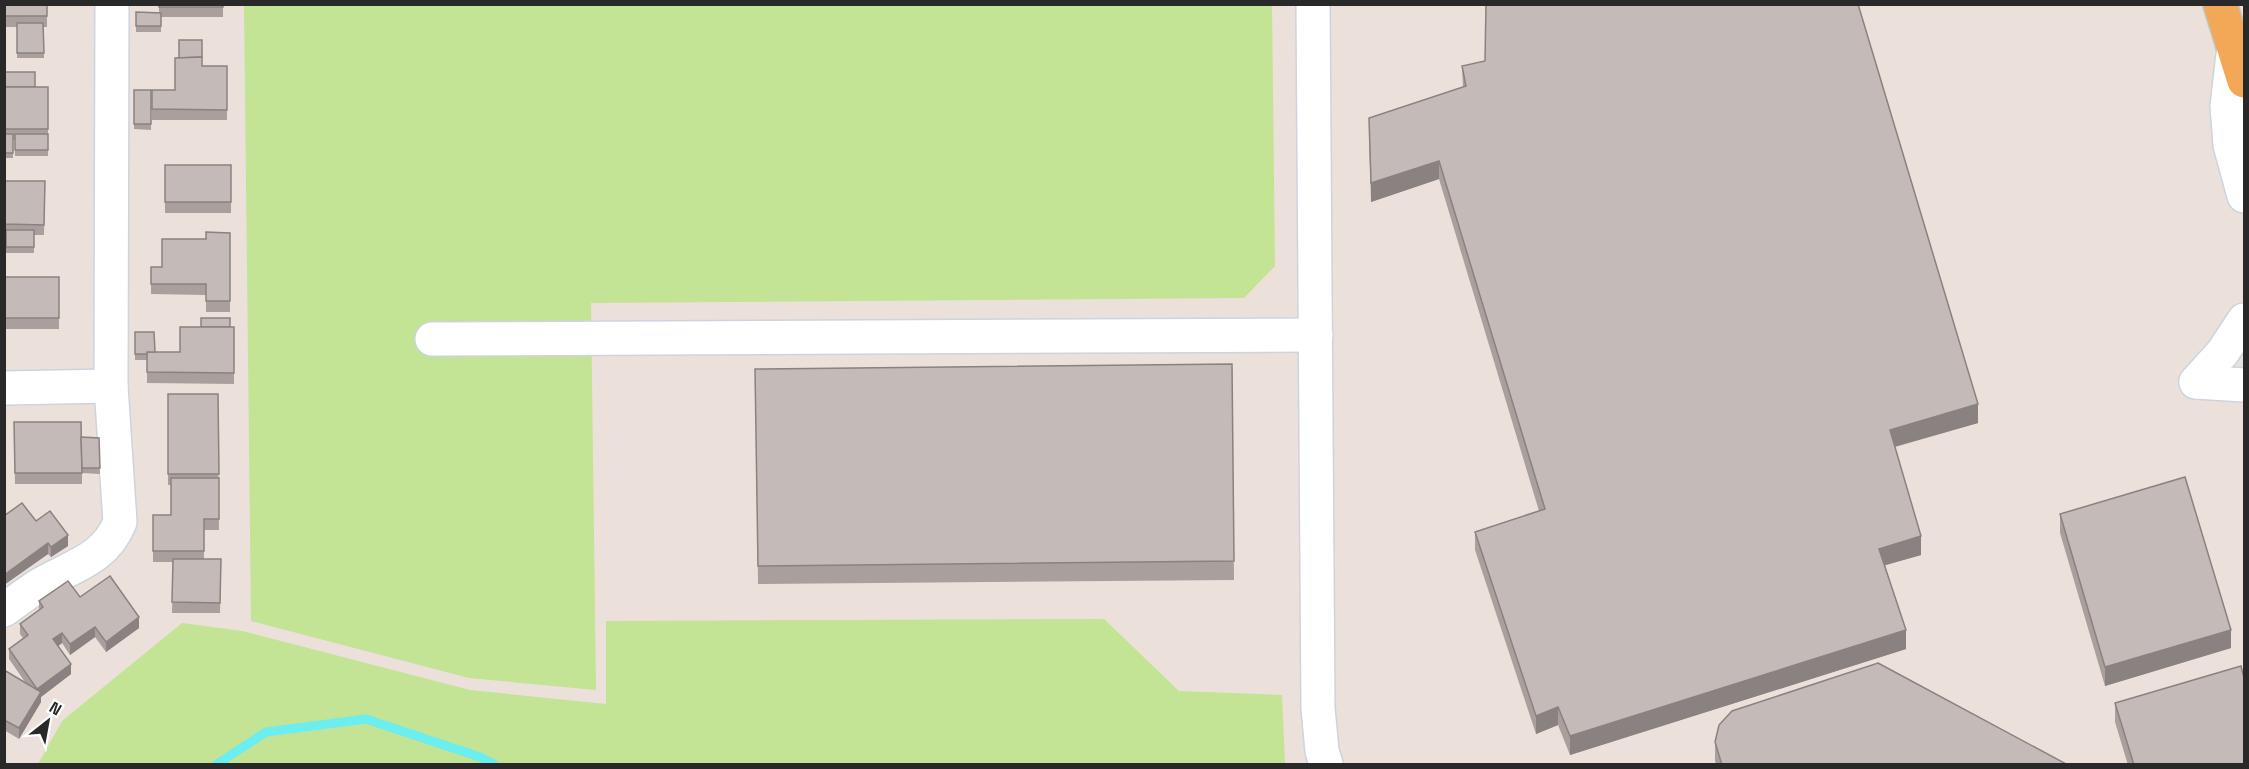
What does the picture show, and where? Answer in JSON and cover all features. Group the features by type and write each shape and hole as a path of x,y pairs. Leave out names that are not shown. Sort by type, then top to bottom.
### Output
{"main road":[{"path":"2220,4 2244,81"}],"street":[{"path":"4,610 41,584 99,553 113,540 120,522 111,386 112,4"},
{"path":"1313,4 1318,708 1322,751 1326,765"},
{"path":"2234,46 2227,106 2230,145 2244,196"},
{"path":"2244,321 2223,352 2196,382 2244,385"},
{"path":"432,339 1316,335"},
{"path":"4,388 111,386"}],"green space":[{"path":"244,5 1272,5 1275,266 1244,298 591,303 596,690 469,678 251,621"},
{"path":"1104,619 1179,691 1282,695 1285,764 38,764 62,721 182,623 242,631 470,690 606,704 606,621"}],"building":[{"path":"4,4 47,4 47,16 4,16"},
{"path":"159,4 223,4 223,7 159,7"},
{"path":"1486,4 1858,4 1978,404 1890,430 1921,536 1879,549 1906,630 1570,736 1558,707 1536,716 1475,532 1545,509 1439,161 1371,183 1369,118 1466,86 1462,66 1485,61"},
{"path":"136,12 161,13 161,26 136,26"},
{"path":"17,23 43,23 44,53 17,53"},
{"path":"179,40 202,40 202,57 179,58"},
{"path":"202,57 202,66 227,66 227,110 152,109 152,90 175,90 175,58"},
{"path":"4,72 35,72 35,87 4,87"},
{"path":"4,87 48,87 48,129 4,129"},
{"path":"134,90 151,90 151,124 134,124"},
{"path":"4,134 13,134 13,153 4,153"},
{"path":"15,134 48,134 48,150 15,150"},
{"path":"165,165 231,165 231,202 165,202"},
{"path":"4,181 45,181 44,225 4,224"},
{"path":"6,230 34,230 34,247 6,247"},
{"path":"206,232 230,233 230,301 206,301 206,284 151,284 151,267 162,267 162,239 206,239"},
{"path":"4,277 59,277 59,318 4,318"},
{"path":"201,318 230,318 230,327 201,327"},
{"path":"180,327 234,327 234,373 147,372 147,352 180,352"},
{"path":"135,332 154,332 155,352 135,354"},
{"path":"1232,364 1234,561 758,566 755,369"},
{"path":"168,394 218,394 219,474 168,474"},
{"path":"14,422 81,422 82,473 15,473"},
{"path":"81,437 99,438 100,468 82,468"},
{"path":"2185,477 2231,630 2105,667 2060,514"},
{"path":"171,478 219,478 219,519 204,519 204,551 153,551 153,515 171,515"},
{"path":"22,503 36,521 50,511 68,535 51,547 48,543 4,575 4,516"},
{"path":"173,559 221,559 220,603 172,602"},
{"path":"110,576 139,617 106,642 95,627 70,644 62,633 53,639 71,664 37,689 9,649 28,635 20,624 43,607 39,601 68,581 80,597"},
{"path":"1878,663 2068,765 1722,765 1715,742 1719,725 1732,711"},
{"path":"2241,666 2244,678 2244,765 2134,765 2115,703"},
{"path":"4,670 41,692 19,728 4,720"}],"waterway":[{"path":"217,764 266,732 366,719 480,757 494,764"}]}
